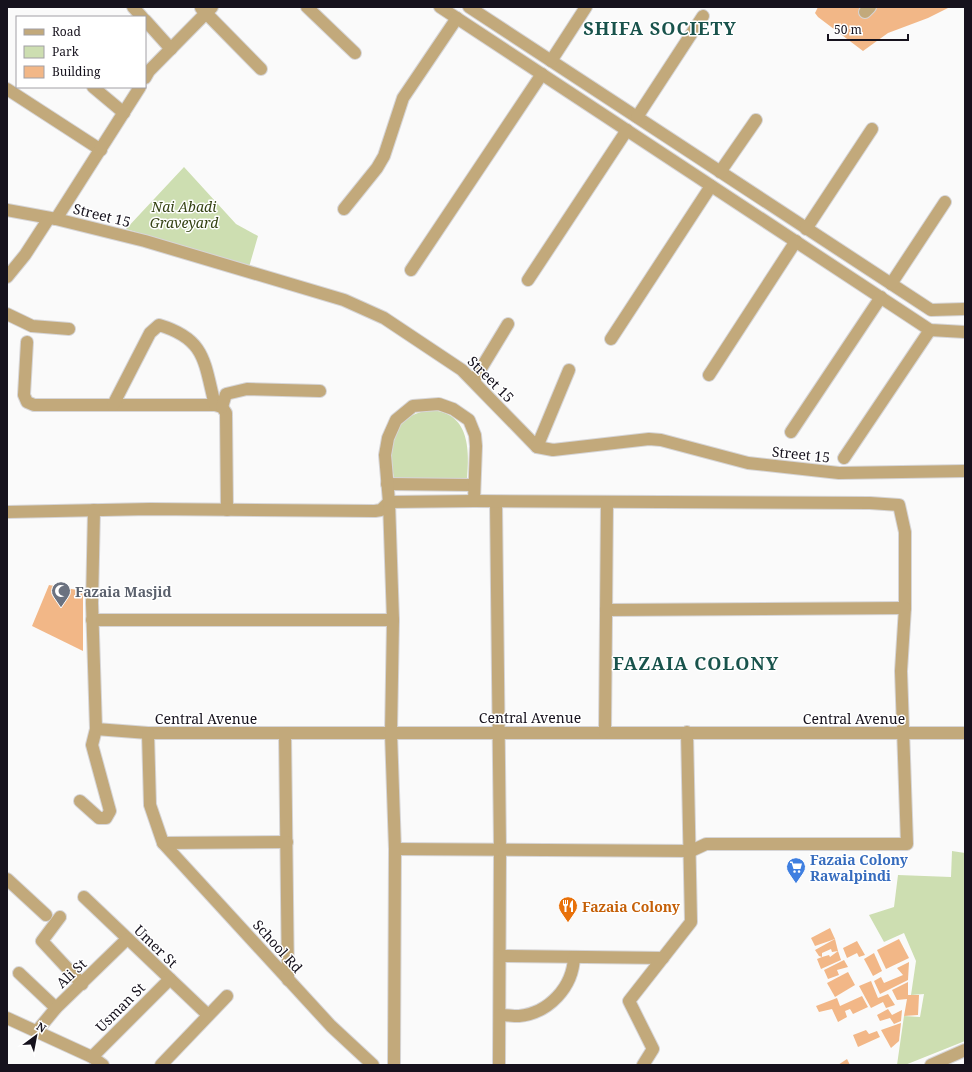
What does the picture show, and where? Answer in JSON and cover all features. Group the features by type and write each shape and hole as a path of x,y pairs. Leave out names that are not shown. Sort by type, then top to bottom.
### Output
{"street":[{"path":"133,7 141,16"},
{"path":"307,7 355,53"},
{"path":"440,7 930,330 965,332"},
{"path":"469,7 931,310 965,310"},
{"path":"551,61 586,7"},
{"path":"146,72 171,49 206,9 261,70"},
{"path":"636,117 703,16"},
{"path":"344,208 384,156 403,98 457,18"},
{"path":"146,21 171,49"},
{"path":"411,270 542,74"},
{"path":"94,88 124,113"},
{"path":"7,277 53,219 101,150 139,88"},
{"path":"7,89 101,150"},
{"path":"720,172 756,120"},
{"path":"806,229 872,128"},
{"path":"528,280 627,130"},
{"path":"611,339 711,186"},
{"path":"890,284 945,202"},
{"name":"Street 15","path":"7,210 53,219 152,243 344,300 384,318 445,357 474,380 537,447 553,450 649,439 661,440 748,463 839,473 965,471"},
{"path":"709,375 796,242"},
{"path":"791,432 881,297"},
{"path":"7,314 32,326 69,329"},
{"path":"474,380 508,324"},
{"path":"113,405 150,333 159,326 186,336 198,348 219,406 226,413 227,510"},
{"path":"844,458 930,330"},
{"path":"27,342 24,395 27,402 34,405 219,406"},
{"path":"537,447 569,370"},
{"path":"219,406 226,394 247,389 320,391"},
{"path":"394,1065 395,849 391,733 393,620 389,502 385,455 388,438 396,420 413,406 439,404 453,409 469,420 476,446 474,501"},
{"path":"387,484 474,485"},
{"path":"7,512 94,510 375,511 381,510 389,502 474,501 870,503 898,505 906,532 905,608 901,671 907,844 706,844 691,851 395,849"},
{"path":"496,502 500,850 499,1065"},
{"path":"605,732 607,502"},
{"path":"80,801 99,818 106,818 110,811 92,745 96,729 96,678 92,620 94,510"},
{"path":"606,610 905,608"},
{"path":"92,620 393,620"},
{"name":"Central Avenue","path":"96,729 148,734 605,732 965,733"},
{"path":"643,1065 653,1049 629,1001 691,922 691,851 687,732"},
{"path":"285,733 288,980"},
{"path":"148,734 150,806 164,843 287,842"},
{"name":"School Rd","path":"164,843 331,1026 373,1065"},
{"path":"7,879 46,915"},
{"name":"Umer St","path":"84,897 208,1015"},
{"path":"60,916 42,941 82,984"},
{"name":"Ali St","path":"37,1031 56,1008 128,939"},
{"path":"500,956 663,958"},
{"path":"500,1015 519,1016 538,1011 549,1004 570,980 574,968 574,957"},
{"path":"19,973 56,1008"},
{"name":"Usman St","path":"92,1057 170,979"},
{"path":"161,1065 227,996"},
{"path":"7,1018 92,1057 103,1065"},
{"path":"931,1065 965,1050"}],"green space":[{"name":"Nai Abadi Graveyard","path":"184,167 236,224 258,236 249,267 126,229"},
{"path":"430,410 443,412 453,417 460,425 467,444 467,480 395,479 392,469 392,448 396,431 405,420 420,412"},
{"path":"952,851 965,853 965,1041 905,1065 897,1065 904,1016 920,1017 924,994 911,995 916,961 904,933 884,942 869,915 894,907 898,875 951,877"}],"building":[{"path":"818,7 950,7 928,18 888,33 863,51 818,17 815,13"},
{"name":"Fazaia Masjid","path":"49,585 83,591 83,651 32,626"},
{"path":"830,928 835,939 815,946 811,938"},
{"path":"835,939 838,951 832,952 831,949 822,953 822,957 819,956 815,950"},
{"path":"899,939 909,958 886,969 877,950"},
{"path":"857,941 865,955 859,957 857,953 847,958 843,948"},
{"path":"838,951 841,960 821,969 817,959 829,955 830,957"},
{"path":"874,953 882,971 873,976 864,959"},
{"path":"844,960 848,967 837,970 839,975 828,979 824,970"},
{"path":"909,962 908,980 880,994 874,981 881,977 884,983 903,975 897,968"},
{"path":"848,972 855,985 835,997 827,983"},
{"path":"871,981 878,998 888,994 895,1005 886,1008 883,1002 871,1008 859,986"},
{"path":"908,982 908,995 919,995 918,1015 904,1016 907,999 897,1000 892,990"},
{"path":"862,996 868,1007 853,1014 850,1009 845,1011 847,1017 838,1022 832,1009 819,1012 816,1006 837,998 840,1006"},
{"path":"888,1009 892,1015 902,1010 901,1021 894,1024 890,1018 880,1021 877,1015"},
{"path":"901,1023 899,1041 891,1048 881,1030"},
{"path":"866,1030 869,1034 877,1031 880,1037 858,1047 853,1035"},
{"path":"847,1059 850,1065 838,1065"}],"place":[{"name":"Fazaia Masjid","path":"61,608"},
{"name":"Fazaia Colony Rawalpindi","path":"796,884"},
{"name":"Fazaia Colony","path":"568,923"}],"district":[{"name":"SHIFA SOCIETY","path":"660,28"},
{"name":"FAZAIA COLONY","path":"696,663"}]}
